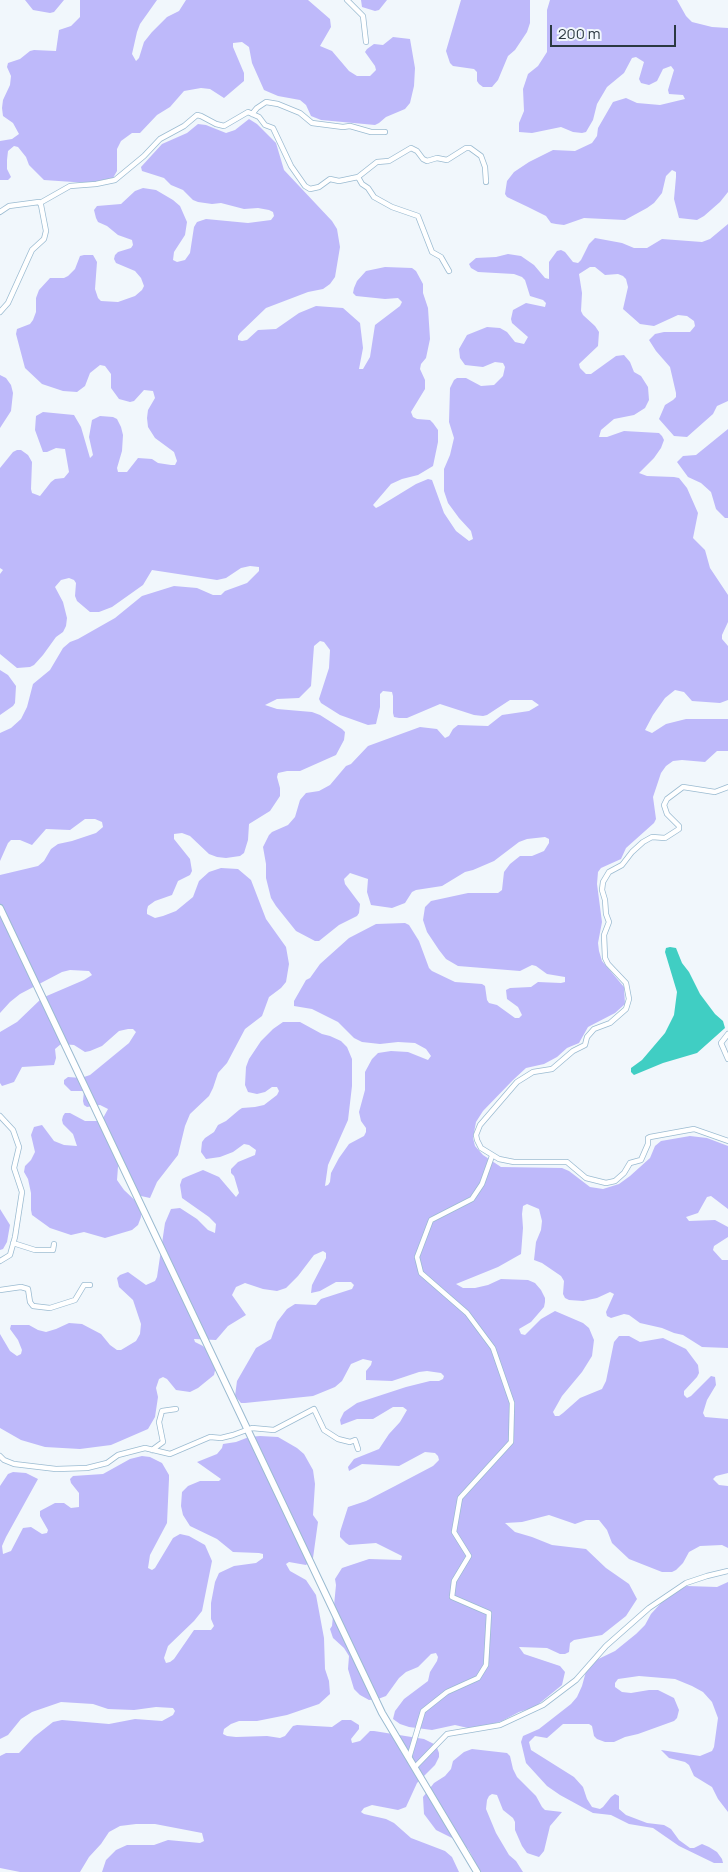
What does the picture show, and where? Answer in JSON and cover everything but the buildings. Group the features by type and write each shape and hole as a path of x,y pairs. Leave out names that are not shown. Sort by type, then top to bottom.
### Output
{"street":[{"path":"347,0 363,16 366,42"},
{"path":"252,114 266,102 278,104 300,113 312,123 343,127 350,126 371,132 385,132"},
{"path":"0,212 8,206 40,203 70,186 115,180 144,156 160,139 184,126 198,115 224,126 248,112 259,117 265,125 273,128 284,154 305,186 310,189 319,187 330,179 339,181 358,177 377,162 389,160 411,148 417,151 423,159 427,160 437,158 446,160 466,148 478,152 482,156 486,182"},
{"path":"358,177 374,197 392,207 418,216 432,252 440,257 449,271"},
{"path":"0,312 8,303 32,250 44,237 45,224 40,203"},
{"path":"728,786 715,792 696,788 680,789 667,799 664,805 667,814 679,826 678,830 665,838 648,838 636,848 622,865 608,872 602,886 609,922 604,935 605,958 608,964 626,983 629,991 626,1009 610,1024 590,1032 582,1048 573,1051 552,1069 538,1070 525,1076 508,1092 477,1131 478,1144 492,1156 514,1162 567,1162 586,1178 596,1182 610,1183 619,1178 630,1163 641,1160 650,1137 694,1129 708,1132 728,1141"},
{"path":"0,908 382,1713 478,1872"},
{"path":"728,1034 721,1043 728,1058"},
{"path":"0,1116 13,1130 19,1147 14,1168 22,1192 10,1254 0,1261"},
{"path":"409,1758 423,1711 447,1692 478,1678 486,1665 489,1613 452,1597 454,1581 469,1556 454,1532 460,1498 511,1442 512,1403 494,1348 467,1313 421,1273 417,1257 431,1220 472,1199 482,1184 492,1156"},
{"path":"13,1242 35,1250 53,1250 54,1244"},
{"path":"0,1290 21,1287 28,1289 30,1302 34,1306 50,1308 75,1300 84,1285 90,1285"},
{"path":"152,1450 163,1442 159,1422 162,1411 176,1409"},
{"path":"0,1456 14,1464 56,1469 87,1468 106,1463 118,1455 145,1448 170,1454 210,1438 221,1438 252,1428 274,1430 314,1409 324,1430 338,1439 350,1442 355,1440 358,1449"},
{"path":"415,1767 447,1734 500,1725 543,1705 576,1680 606,1646 649,1608 686,1583 728,1571"}],"shaded area":[{"path":"25,0 64,0 54,12 50,13 33,10"},
{"path":"80,0 157,0 140,24 137,32 132,54 136,61 139,58 144,42 152,32 167,17 179,11 186,0 308,0 330,19 331,27 320,46 332,51 349,71 357,76 370,76 376,70 365,52 374,44 383,45 393,37 410,39 415,68 414,86 410,103 405,109 386,117 375,125 321,120 311,116 306,105 300,100 278,96 264,90 252,63 249,47 242,42 233,43 244,73 244,81 224,98 210,89 201,88 184,91 170,107 157,115 140,133 132,133 121,141 117,149 117,171 113,178 88,183 44,180 29,165 26,157 18,147 14,146 8,151 7,160 7,169 11,177 8,180 0,180 0,141 12,139 19,134 13,123 3,116 3,100 10,85 11,76 7,67 8,63 20,59 34,50 56,51 59,30 71,26 80,17"},
{"path":"361,0 387,0 379,10 375,11 362,7"},
{"path":"461,0 530,0 530,23 527,32 515,50 508,56 498,80 492,87 483,87 479,84 477,72 474,69 453,66 450,63 446,51"},
{"path":"550,0 677,0 686,16 692,22 712,27 728,28 728,192 704,216 697,220 679,218 674,199 676,172 672,170 666,176 662,193 654,203 625,220 584,218 564,225 556,224 551,223 546,216 507,197 505,194 507,181 514,172 529,162 553,150 575,151 592,143 613,102 626,98 637,103 660,105 685,99 683,95 669,94 668,90 674,70 671,66 663,69 657,81 649,85 641,83 639,79 644,62 636,57 632,58 624,73 607,87 597,104 593,120 586,132 573,132 561,127 532,133 519,132 519,123 524,111 523,89 528,74 538,66 547,52 547,10"},
{"path":"249,119 257,124 276,143 284,170 332,221 337,229 340,247 335,277 330,284 323,289 308,292 266,308 240,333 238,340 247,340 258,330 276,329 299,313 316,306 343,308 360,323 363,348 359,369 363,369 370,357 375,325 400,306 402,302 398,298 385,299 356,296 353,293 357,281 366,271 385,267 412,268 416,271 423,284 423,293 428,308 430,339 426,358 421,364 420,369 425,380 425,389 411,412 413,417 417,419 430,420 433,423 438,430 438,442 433,466 418,475 391,484 373,505 376,508 416,484 428,479 432,480 444,513 456,531 469,541 473,539 471,531 448,503 444,491 444,469 454,438 449,422 450,388 457,378 466,378 481,386 494,385 503,376 505,367 503,363 495,362 483,367 465,365 460,358 459,349 467,335 487,327 500,328 507,332 515,342 524,344 528,337 512,323 513,310 526,303 545,307 546,303 543,300 530,296 525,280 522,277 514,274 478,272 471,268 469,264 476,258 508,254 521,256 534,265 545,278 549,279 549,262 557,251 565,252 573,262 578,263 589,244 595,238 622,243 634,248 647,248 662,239 702,242 710,239 728,224 728,401 717,406 713,414 687,437 674,436 659,419 665,405 676,397 670,367 649,340 655,334 664,332 690,332 695,326 694,321 687,316 678,315 654,326 640,324 623,309 628,287 626,279 618,274 605,275 595,267 590,267 579,274 582,293 581,311 599,332 598,346 579,364 586,374 591,374 616,356 624,355 630,362 634,372 641,376 648,387 649,400 645,408 634,415 614,419 601,430 599,437 607,437 624,431 659,433 662,436 664,440 661,448 639,473 647,476 679,478 687,488 698,513 693,538 705,550 710,568 728,595 728,622 722,639 728,646 728,700 720,703 692,701 684,692 675,690 665,698 645,730 652,733 666,724 686,719 728,719 728,751 717,751 705,762 682,760 673,761 666,766 661,773 653,797 656,819 654,823 626,848 621,859 601,868 598,872 597,884 602,922 598,943 599,951 602,961 624,987 625,1004 615,1013 588,1027 579,1043 567,1048 557,1057 544,1064 526,1068 483,1111 476,1122 473,1138 475,1146 483,1155 501,1167 562,1168 590,1187 603,1189 619,1184 630,1176 650,1158 655,1146 661,1141 690,1136 707,1138 728,1146 728,1209 711,1196 707,1197 698,1213 686,1217 689,1221 715,1220 728,1227 728,1237 714,1246 713,1250 722,1260 728,1260 728,1348 702,1347 683,1335 640,1323 629,1315 624,1314 611,1318 607,1316 606,1312 614,1294 610,1292 597,1298 583,1301 565,1298 563,1294 564,1281 561,1276 534,1260 536,1242 541,1230 542,1221 539,1209 527,1204 523,1206 522,1214 521,1254 498,1267 456,1284 463,1288 475,1288 501,1279 528,1280 535,1283 545,1298 544,1307 531,1322 519,1329 521,1334 525,1335 541,1319 555,1311 583,1323 589,1328 594,1340 592,1356 582,1372 562,1396 553,1412 555,1416 559,1416 580,1398 602,1389 606,1381 614,1342 619,1336 629,1336 640,1342 663,1338 686,1349 698,1365 699,1373 684,1391 684,1395 687,1398 711,1376 715,1377 716,1385 707,1400 703,1413 705,1417 728,1419 728,1473 716,1476 713,1479 719,1485 728,1486 728,1548 722,1545 700,1546 689,1552 683,1563 676,1570 662,1572 629,1559 612,1543 607,1530 599,1520 586,1520 575,1524 549,1515 522,1522 505,1523 515,1532 552,1545 586,1549 606,1568 629,1584 637,1599 626,1616 602,1635 574,1640 570,1643 569,1652 565,1654 560,1654 547,1648 519,1647 524,1654 560,1666 565,1672 562,1685 535,1707 481,1728 455,1725 432,1730 400,1724 393,1719 395,1711 404,1699 428,1681 430,1672 437,1661 436,1653 431,1654 418,1667 406,1672 399,1678 386,1696 369,1700 354,1689 348,1669 349,1656 344,1648 333,1638 330,1629 332,1626 335,1579 342,1568 369,1559 401,1560 402,1556 376,1543 349,1545 346,1543 340,1537 340,1532 348,1507 366,1501 433,1466 439,1460 435,1453 425,1452 399,1466 362,1464 349,1471 348,1467 354,1459 379,1449 407,1410 403,1407 393,1407 373,1419 357,1419 341,1425 340,1420 344,1412 357,1403 406,1387 430,1381 439,1381 444,1376 441,1373 427,1371 392,1381 366,1380 366,1371 372,1361 363,1359 351,1364 342,1381 335,1387 313,1396 241,1403 235,1396 237,1381 256,1348 271,1339 277,1322 287,1309 295,1304 316,1305 321,1299 352,1289 354,1285 351,1282 336,1282 320,1291 311,1293 312,1285 326,1258 326,1253 323,1251 314,1255 286,1288 277,1291 245,1283 236,1287 232,1295 246,1315 228,1326 216,1340 194,1339 213,1357 216,1366 214,1375 190,1392 176,1390 167,1379 163,1377 159,1379 156,1388 158,1397 155,1417 148,1429 111,1445 80,1449 45,1447 21,1440 0,1428 0,1334 10,1351 17,1356 21,1354 22,1350 10,1329 11,1325 29,1325 46,1332 69,1323 82,1324 101,1334 117,1350 121,1350 136,1341 140,1334 141,1324 133,1300 119,1287 117,1278 128,1272 146,1285 155,1281 165,1223 171,1209 180,1208 197,1219 208,1230 215,1233 216,1224 182,1198 180,1185 182,1179 203,1170 219,1177 236,1197 239,1193 231,1169 238,1162 255,1155 256,1150 244,1144 233,1152 220,1157 206,1159 201,1152 202,1142 214,1132 218,1125 242,1108 264,1105 277,1095 279,1091 277,1087 272,1087 265,1092 257,1094 248,1092 245,1085 246,1067 249,1059 261,1041 273,1029 283,1022 300,1022 322,1034 341,1041 347,1047 352,1059 352,1086 348,1120 328,1165 325,1186 330,1182 331,1173 349,1144 364,1136 366,1132 359,1112 365,1090 365,1072 372,1059 378,1053 391,1051 408,1052 428,1060 431,1056 426,1049 415,1043 380,1044 362,1042 354,1038 338,1022 312,1009 294,1006 294,1001 306,980 310,978 320,964 349,938 376,924 405,923 409,925 419,941 429,968 432,971 455,982 482,984 485,986 489,1003 497,1005 515,1018 519,1018 522,1015 518,1007 507,999 506,990 510,988 531,987 538,982 565,982 565,977 547,974 532,965 520,971 458,966 446,959 439,950 427,932 423,920 425,907 431,901 468,893 498,893 502,890 504,872 510,864 520,856 532,856 544,851 549,843 549,839 545,837 519,842 494,861 465,872 442,886 416,890 412,892 405,903 392,908 371,905 367,892 368,879 350,873 344,879 345,884 360,904 359,913 357,916 339,925 319,941 315,941 296,931 276,906 271,898 266,878 263,847 272,832 288,825 295,817 300,800 306,793 319,791 330,785 346,766 351,764 368,746 420,727 437,729 445,738 458,725 488,726 502,715 529,711 539,705 532,700 510,700 483,716 440,704 407,718 399,718 394,717 392,692 383,691 380,694 380,707 376,724 368,725 340,715 321,703 319,699 329,668 330,650 324,642 320,641 314,646 311,686 299,698 277,699 265,705 277,709 312,712 342,729 345,732 344,740 336,755 300,771 278,773 280,796 270,811 249,824 248,840 244,853 240,856 217,857 209,854 190,836 182,833 174,834 174,839 190,859 192,871 190,875 178,881 172,895 155,901 148,906 147,910 147,914 155,918 176,911 193,897 199,881 209,872 221,868 238,869 251,880 266,919 286,947 289,964 286,982 269,997 262,1016 245,1029 227,1063 218,1073 209,1096 190,1114 178,1155 157,1182 150,1198 141,1196 135,1189 121,1163 118,1167 117,1180 124,1190 140,1205 141,1217 138,1225 132,1230 105,1238 84,1232 71,1235 50,1228 32,1215 31,1193 28,1179 24,1172 25,1166 35,1152 31,1135 34,1127 42,1125 54,1141 64,1145 77,1146 73,1134 63,1124 62,1120 65,1113 70,1113 85,1121 98,1121 102,1120 108,1109 100,1105 87,1107 83,1101 84,1091 71,1091 64,1084 64,1080 68,1077 81,1078 90,1075 129,1043 136,1032 133,1029 119,1031 102,1046 85,1052 74,1045 61,1044 55,1049 56,1058 54,1065 22,1067 14,1082 2,1086 0,1083 0,1032 17,1022 42,998 92,975 89,971 70,970 62,972 20,994 0,1013 0,875 38,866 44,861 51,849 58,844 96,833 103,827 102,822 95,819 85,819 70,830 46,829 32,845 20,840 11,840 0,861 0,733 11,728 21,719 27,707 33,684 50,670 63,648 70,642 115,618 142,596 174,586 197,588 213,595 221,595 225,591 247,583 259,571 259,567 241,568 226,578 217,580 152,570 143,585 112,607 99,612 90,612 77,601 75,596 76,583 74,580 69,578 61,580 55,587 63,602 67,618 63,632 56,637 43,655 30,667 17,668 0,654 0,574 3,570 0,568 0,468 13,452 21,450 28,455 32,462 32,493 40,496 51,482 55,479 64,478 69,472 65,449 56,448 43,452 35,430 36,416 43,412 74,415 81,427 90,458 93,455 89,437 92,420 100,416 117,419 123,435 122,451 117,468 118,472 127,472 138,458 152,459 158,463 171,465 175,465 177,461 174,452 155,438 148,427 148,410 155,398 153,391 144,390 134,401 130,402 119,399 111,388 111,374 105,366 100,365 90,373 85,386 77,392 63,391 42,384 25,368 16,334 17,329 30,324 33,320 39,290 50,278 64,278 68,276 75,269 80,256 93,255 97,262 95,289 101,301 118,302 135,296 142,290 144,286 141,278 135,271 116,263 114,259 118,252 131,248 133,245 132,240 118,235 107,226 98,222 94,210 97,206 121,204 135,191 143,188 156,190 173,200 180,206 187,222 185,235 174,252 173,260 177,262 185,260 190,253 194,227 197,222 206,219 248,223 271,220 274,216 273,212 269,210 258,208 244,209 221,203 212,204 193,200 183,190 171,185 164,178 142,171 141,167 162,144 187,133 198,124 226,133 235,130"},
{"path":"0,375 6,378 11,385 13,393 11,411 0,428"},
{"path":"728,429 728,518 725,518 716,509 711,492 701,483 688,477 677,462 683,456 696,455"},
{"path":"0,670 8,675 16,686 15,703 0,715"},
{"path":"666,948 676,948 682,963 689,972 700,994 715,1014 723,1021 725,1028 697,1053 663,1063 634,1075 631,1072 631,1068 642,1060 665,1033 674,1015 677,992 665,952"},
{"path":"0,1209 10,1225 7,1242 3,1249 0,1250"},
{"path":"260,1436 278,1437 297,1448 304,1454 313,1470 315,1484 313,1515 318,1522 313,1558 306,1565 289,1562 286,1564 290,1571 306,1580 316,1595 324,1638 325,1669 329,1681 330,1694 319,1704 287,1715 257,1721 239,1721 224,1729 223,1734 236,1737 267,1736 280,1738 285,1736 293,1726 332,1727 342,1720 351,1720 359,1725 359,1729 351,1739 352,1743 360,1741 370,1731 374,1731 424,1739 436,1745 439,1757 435,1765 417,1783 406,1807 398,1810 372,1805 364,1808 361,1812 386,1819 394,1823 411,1838 445,1851 452,1857 459,1872 102,1872 106,1860 116,1850 127,1845 154,1845 168,1840 200,1843 204,1841 202,1833 155,1824 120,1826 109,1832 89,1857 80,1872 20,1872 0,1868 0,1756 6,1753 19,1753 34,1737 53,1722 62,1720 109,1724 135,1719 162,1721 173,1715 175,1711 173,1708 156,1707 134,1710 108,1709 93,1704 61,1702 32,1712 21,1719 8,1735 0,1739 0,1486 8,1474 13,1472 26,1473 38,1479 6,1537 2,1546 3,1554 11,1551 23,1528 31,1527 42,1534 47,1533 48,1530 40,1516 40,1511 55,1503 64,1503 71,1508 79,1507 79,1493 70,1479 73,1476 103,1474 130,1459 142,1456 150,1457 162,1463 169,1475 167,1523 150,1555 148,1568 152,1570 155,1568 173,1538 180,1534 189,1536 205,1545 212,1561 202,1611 168,1646 164,1658 166,1663 174,1659 194,1630 211,1630 214,1626 211,1619 211,1603 215,1582 219,1573 234,1566 256,1563 263,1558 263,1554 259,1553 233,1552 217,1539 190,1526 183,1515 181,1506 182,1492 188,1486 200,1481 219,1481 221,1479 197,1462 217,1454 223,1444"},
{"path":"728,1582 728,1812 712,1787 694,1776 689,1765 685,1762 669,1758 661,1750 700,1756 712,1751 714,1747 718,1718 712,1702 703,1692 675,1679 639,1676 618,1679 615,1683 615,1687 622,1692 658,1690 674,1698 679,1710 674,1721 614,1742 605,1742 597,1739 594,1736 592,1726 589,1724 563,1724 547,1738 535,1736 529,1742 531,1750 574,1777 583,1787 592,1807 600,1809 615,1794 619,1796 619,1809 626,1815 647,1823 664,1825 671,1829 679,1840 690,1848 702,1844 709,1847 717,1852 723,1863 714,1863 679,1846 653,1828 629,1824 611,1815 593,1813 560,1795 547,1786 526,1763 521,1742 523,1736 539,1729 571,1704 582,1686 588,1664 615,1651 636,1634 669,1594 687,1586 717,1587"},
{"path":"472,1749 507,1753 510,1756 517,1777 536,1796 542,1807 545,1810 562,1812 550,1826 544,1851 539,1857 527,1853 522,1846 515,1830 515,1822 503,1810 497,1795 492,1794 489,1796 486,1809 496,1833 509,1855 516,1861 523,1872 476,1872 468,1849 456,1840 436,1830 424,1814 423,1797 434,1783 445,1776 451,1769 453,1761 464,1752"}]}
